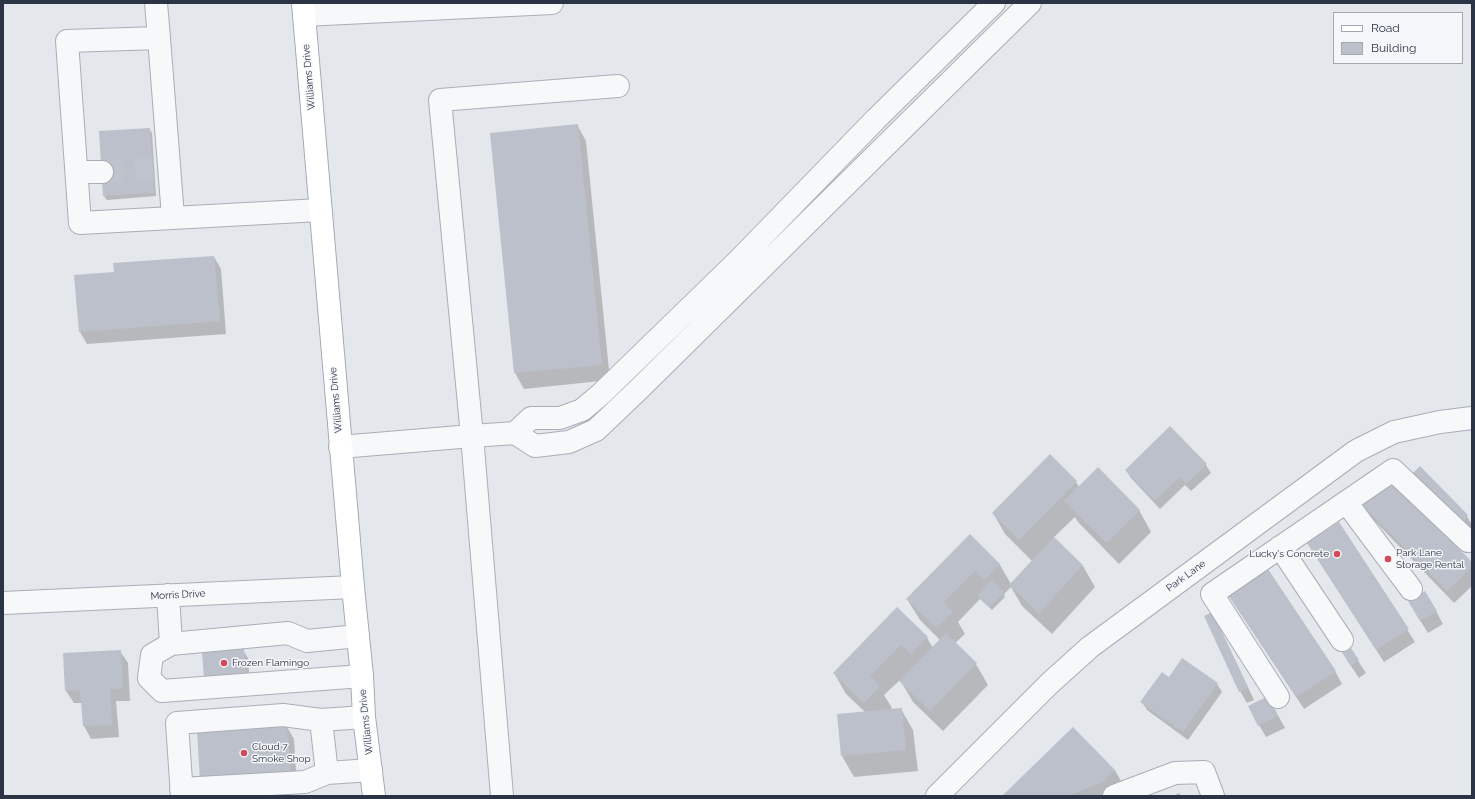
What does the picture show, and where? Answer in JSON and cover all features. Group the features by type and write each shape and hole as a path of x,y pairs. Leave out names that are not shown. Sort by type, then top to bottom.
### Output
{"main road":[{"name":"Williams Drive","path":"303,9 340,447 362,676 364,717 374,796"}],"street":[{"path":"156,3 159,38 161,168 173,217"},
{"path":"303,9 539,3"},
{"path":"340,447 515,433 535,446 569,442 596,430 638,390 774,240 895,100 994,3"},
{"path":"515,433 531,418 560,418 582,410 774,240 913,120 1030,3"},
{"path":"159,38 67,41 80,222 320,210"},
{"path":"502,796 472,436 440,100 618,86"},
{"path":"895,100 913,120"},
{"path":"77,172 102,172"},
{"path":"623,373 638,390"},
{"name":"Park Lane","path":"937,796 1050,683 1090,647 1356,451 1394,432 1440,422 1472,418"},
{"path":"1278,697 1212,594 1393,470 1468,541 1472,540"},
{"path":"1346,502 1410,589"},
{"path":"1280,547 1342,640"},
{"name":"Morris Drive","path":"3,603 353,587"},
{"path":"168,595 171,644"},
{"path":"358,636 307,641 288,633 171,644 152,655 149,678 162,691 362,676"},
{"path":"364,717 321,720 283,716 177,723 181,793 305,782 326,773 371,770"},
{"path":"321,720 326,773"},
{"path":"1114,796 1175,774 1204,772 1213,796"}],"building":[{"path":"578,124 602,365 514,373 490,133"},
{"path":"150,128 154,193 103,196 99,131"},
{"path":"214,256 220,321 79,332 74,275 114,272 113,263"},
{"path":"1170,426 1207,464 1186,484 1180,477 1155,501 1125,470"},
{"path":"1050,454 1077,481 1019,540 992,513"},
{"path":"1420,466 1468,515 1461,523 1413,473"},
{"path":"1098,467 1140,510 1107,543 1064,501"},
{"path":"1390,478 1472,562 1472,567 1447,591 1362,505"},
{"path":"1339,522 1409,629 1376,650 1307,543"},
{"path":"970,534 1000,564 985,580 975,571 944,602 953,612 937,628 906,599"},
{"path":"1054,537 1083,565 1039,613 1009,585"},
{"path":"1268,569 1336,671 1296,697 1228,595"},
{"path":"992,580 1004,593 989,607 977,595"},
{"path":"1425,591 1437,611 1420,621 1408,601"},
{"path":"897,607 928,637 911,654 901,645 870,676 880,686 864,703 833,673"},
{"path":"1212,612 1248,687 1239,692 1204,616"},
{"path":"946,633 977,663 930,711 899,681"},
{"path":"1347,642 1359,660 1351,666 1339,648"},
{"name":"Frozen Flamingo","path":"244,649 246,676 204,679 202,651"},
{"path":"121,650 123,688 110,689 112,725 83,726 80,690 65,691 63,653"},
{"path":"1182,658 1218,683 1183,732 1140,702 1162,672 1169,677"},
{"path":"1268,696 1278,716 1258,726 1248,706"},
{"path":"902,708 906,750 841,756 837,714"},
{"name":"Cloud 7 Smoke Shop","path":"287,726 291,775 200,781 197,731"},
{"path":"1073,727 1115,770 1103,782 1067,796 1002,796"}],"tunnel":[{"path":"102,172 153,169"}],"place":[{"name":"Lucky's Concrete","path":"1337,554"},
{"name":"Park Lane Storage Rental","path":"1388,559"},
{"name":"Frozen Flamingo","path":"224,663"},
{"name":"Cloud 7 Smoke Shop","path":"244,753"}]}
